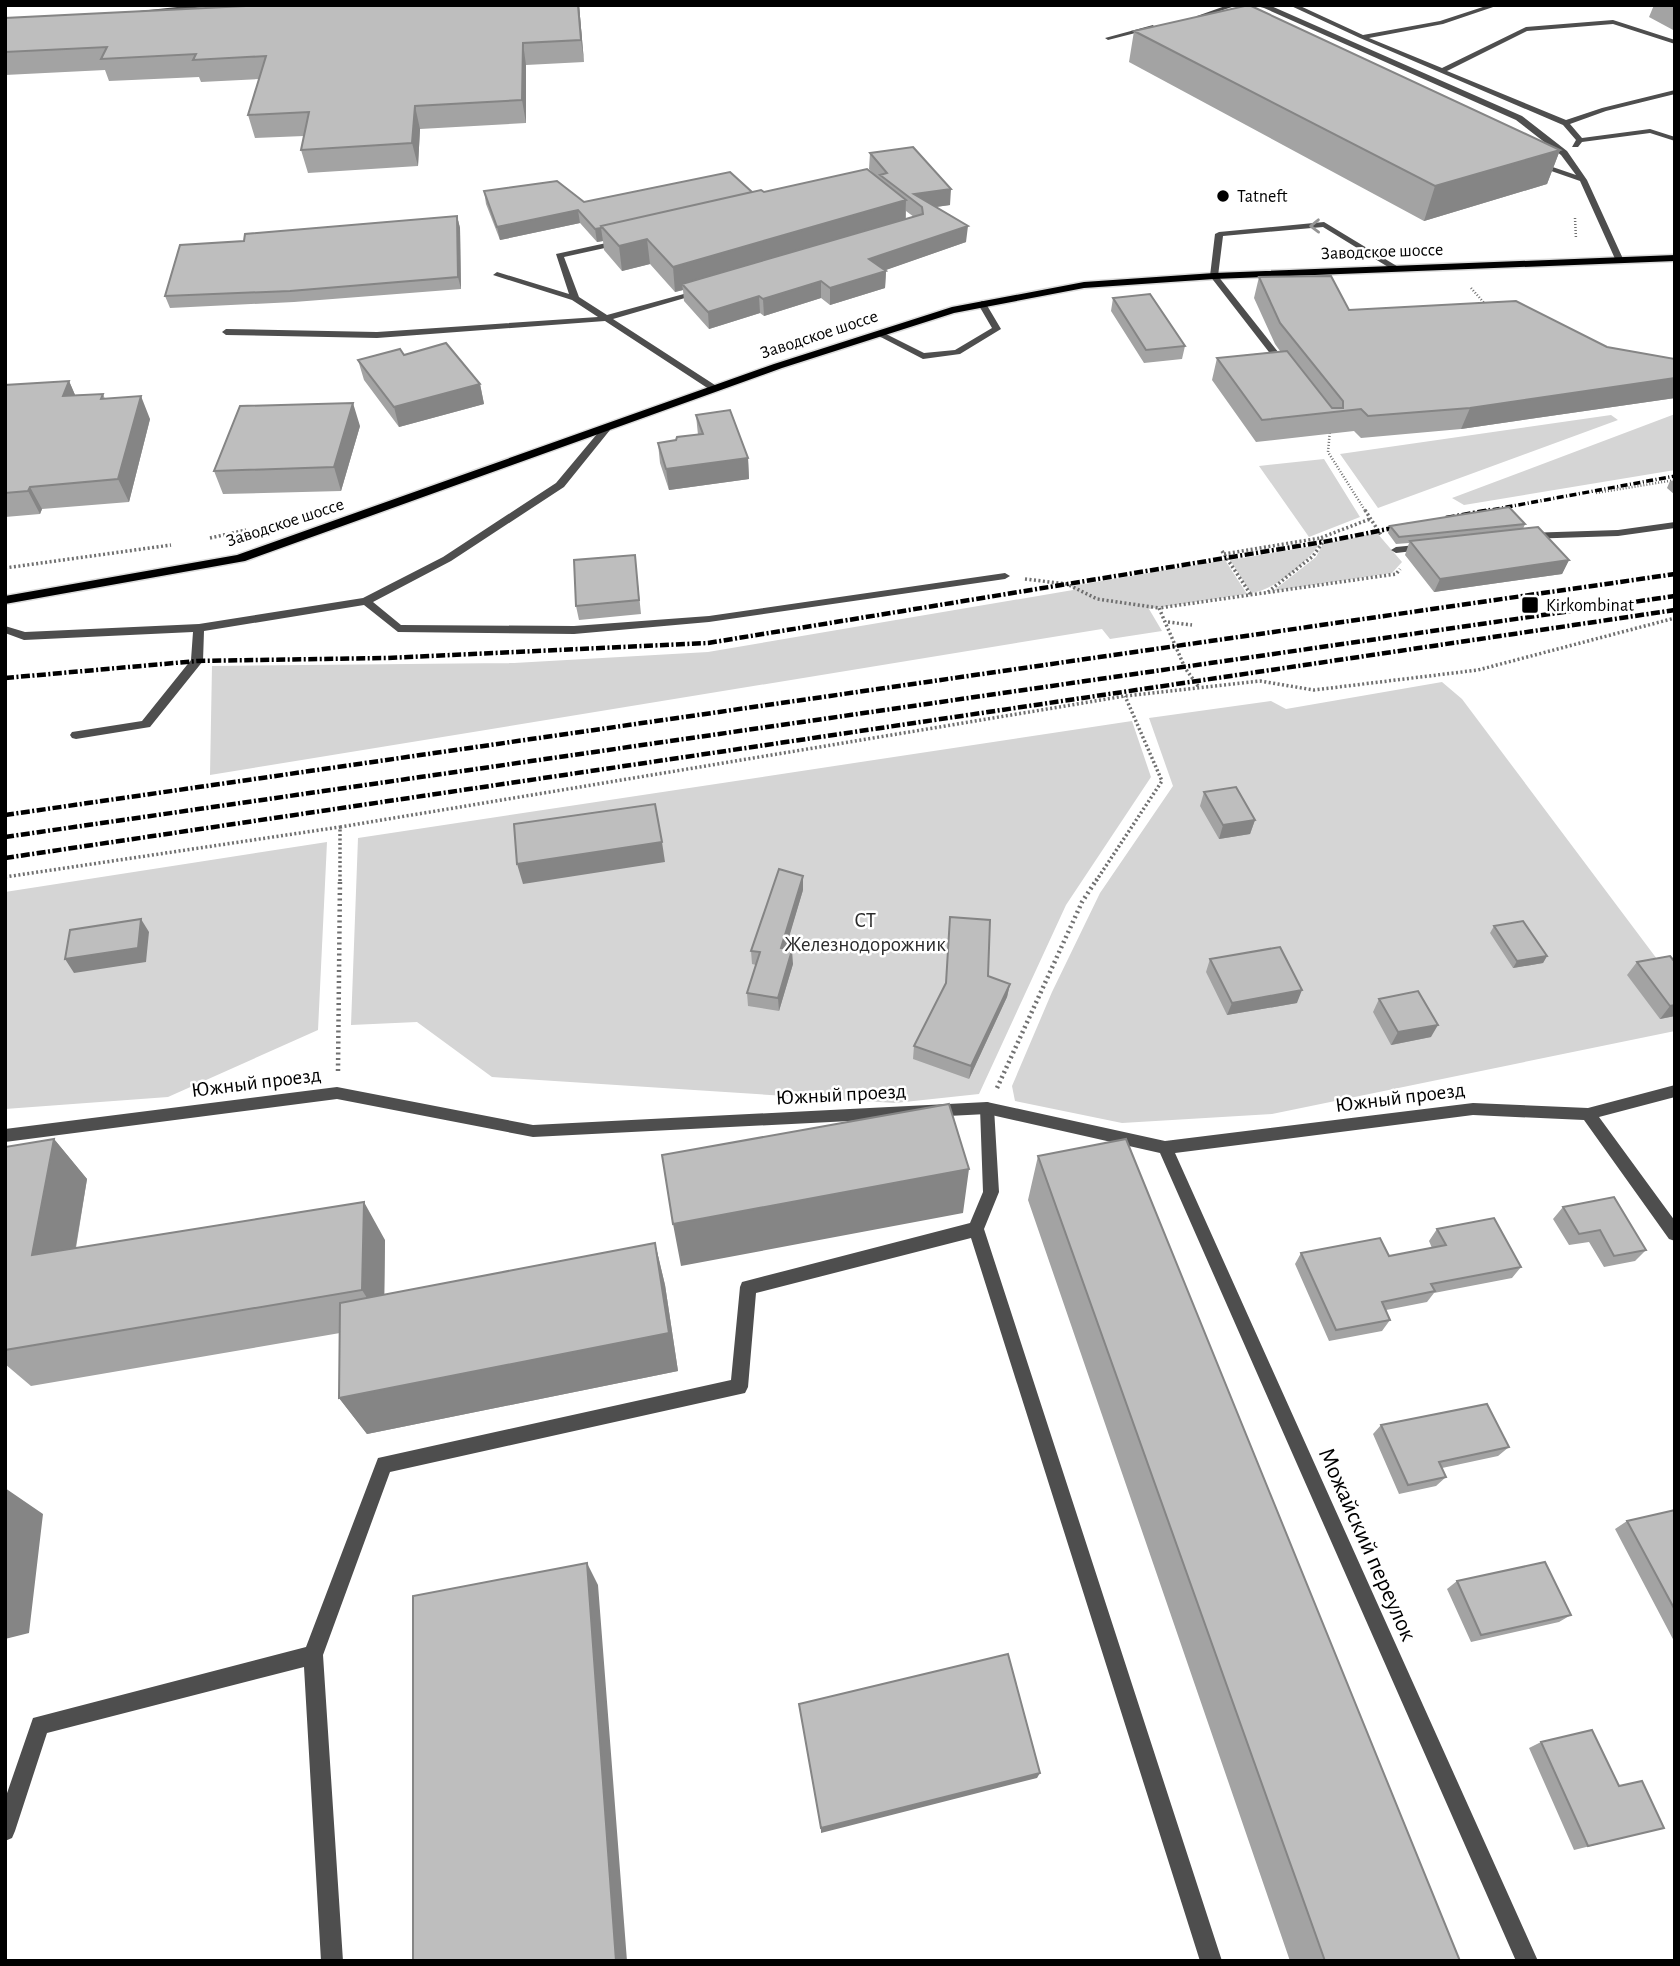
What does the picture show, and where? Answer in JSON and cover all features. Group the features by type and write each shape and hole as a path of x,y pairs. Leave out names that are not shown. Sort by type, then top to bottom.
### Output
{"main road":[{"name":"Заводское шоссе","path":"5,600 240,558 877,333 982,304 1084,285 1214,276 1675,258"}],"street":[{"path":"128,12 223,5"},
{"path":"1196,17 1235,5"},
{"path":"1256,5 1265,6 1519,118 1564,153 1583,180 1620,261"},
{"path":"1292,5 1566,123 1580,140"},
{"path":"1362,37 1441,23 1476,9 1496,5"},
{"path":"1221,11 1234,16"},
{"path":"1443,70 1526,29 1613,22 1675,42"},
{"path":"1108,38 1158,26"},
{"path":"1566,123 1604,109 1674,92"},
{"path":"1564,153 1580,140 1650,131 1675,139"},
{"path":"1530,162 1583,180"},
{"path":"1289,372 1214,276 1219,234 1324,225 1396,268"},
{"path":"575,298 559,256 625,241"},
{"path":"497,275 575,298 603,319 715,389"},
{"path":"226,332 377,335 603,319 708,288"},
{"path":"877,333 923,356 957,352 1001,333 982,304"},
{"path":"5,629 23,636 199,628 366,601 447,559 560,485 605,430"},
{"path":"1517,537 1618,533 1675,525"},
{"path":"1396,550 1436,546"},
{"path":"366,601 398,628 574,629 709,620 1005,576"},
{"path":"76,735 145,724 197,661 199,628"},
{"name":"Южный проезд","path":"5,1136 337,1093 533,1131 987,1108 1165,1148 1474,1109 1588,1114 1675,1091"},
{"path":"987,1108 991,1192 976,1229 1211,1961"},
{"path":"1588,1114 1675,1234"},
{"name":"Можайский переулок","path":"1165,1148 1527,1961"},
{"path":"332,1961 313,1655 384,1464 739,1387 748,1287 976,1229"},
{"path":"5,1830 40,1725 313,1655"}],"path":[{"path":"1463,279 1485,304 1496,310"},
{"path":"1251,595 1223,553 1320,538 1370,519 1328,452 1331,426"},
{"path":"1595,493 1675,480"},
{"path":"1268,593 1313,556 1323,542 1320,538"},
{"path":"1005,576 1067,584 1097,600 1160,608"},
{"path":"5,877 341,827 1125,696 1260,681 1314,690 1478,670 1675,618"},
{"path":"1167,621 1192,625"},
{"path":"1172,630 1173,645 1199,687"},
{"path":"987,1108 1082,902 1162,782 1125,696"},
{"path":"337,1093 341,827"}],"green space":[{"path":"1675,414 1675,470 1464,505 1452,498"},
{"path":"1611,415 1618,420 1378,508 1340,454"},
{"path":"1324,459 1360,517 1309,537 1259,466"},
{"path":"1377,533 1402,562 1392,573 1273,591 1316,557 1323,544"},
{"path":"1319,545 1289,575 1270,587 1251,593 1230,560"},
{"path":"1225,560 1247,594 1149,609 1162,631 1110,639 1102,629 210,775 212,666 514,663 708,652 1073,590 1072,586"},
{"path":"1442,682 1462,699 1675,983 1675,1031 1272,1114 1122,1123 1015,1101 1012,1086 1052,992 1100,893 1173,786 1149,718 1271,701 1286,709"},
{"name":"СТ Железнодорожник","path":"1132,721 1151,777 1066,905 979,1094 895,1103 492,1077 417,1022 351,1025 358,838"},
{"path":"327,842 318,1030 168,1097 5,1109 5,892"}],"building":[{"path":"265,5 578,5 581,40 523,43 522,100 415,106 412,143 301,150 309,112 248,115 266,56 193,60 196,54 101,59 107,47 5,52 5,18"},
{"path":"1249,5 1560,150 1435,186 1134,31"},
{"path":"913,147 951,189 914,194 968,226 869,259 886,271 830,288 821,281 708,312 682,284 923,214 922,207 880,175 887,173 870,153"},
{"path":"867,169 906,200 673,267 647,239 619,246 601,226 761,190 764,192"},
{"path":"730,172 752,192 595,229 578,210 497,227 484,191 557,181 584,202"},
{"path":"457,216 458,277 290,291 165,296 180,245 244,241 245,234"},
{"path":"1331,276 1349,310 1516,301 1607,347 1675,359 1675,378 1470,408 1368,416 1361,409 1262,420 1217,358 1287,351 1332,408 1343,408 1343,401 1280,323 1259,277"},
{"path":"1150,294 1185,346 1146,350 1113,298"},
{"path":"446,343 480,384 394,407 358,360 400,349 404,355"},
{"path":"69,381 63,396 103,394 101,399 141,396 118,479 30,487 28,491 5,493 5,385"},
{"path":"353,403 334,467 214,471 240,406"},
{"path":"730,410 748,458 666,469 658,443 676,440 677,437 703,434 696,415"},
{"path":"1509,507 1525,524 1399,537 1390,526"},
{"path":"1538,527 1569,560 1440,579 1410,541"},
{"path":"635,555 639,600 576,606 574,560"},
{"path":"1236,787 1255,820 1223,825 1204,792"},
{"path":"655,804 662,842 517,864 514,824"},
{"path":"779,869 803,876 781,948 792,950 778,998 747,993 760,952 751,951"},
{"path":"950,917 990,920 988,976 1010,984 971,1066 914,1046 946,983"},
{"path":"141,919 138,948 65,959 70,930"},
{"path":"1523,921 1547,956 1517,961 1494,926"},
{"path":"1280,947 1302,990 1232,1003 1210,959"},
{"path":"1670,956 1675,962 1675,1005 1670,1006 1637,962"},
{"path":"1418,991 1438,1025 1398,1032 1379,999"},
{"path":"949,1104 969,1169 673,1224 662,1155"},
{"path":"54,1139 32,1255 364,1202 362,1290 5,1350 5,1147"},
{"path":"1126,1139 1460,1961 1325,1961 1038,1156"},
{"path":"1614,1197 1646,1250 1614,1256 1600,1230 1579,1234 1563,1207"},
{"path":"1494,1218 1521,1267 1431,1284 1435,1291 1382,1302 1390,1320 1336,1330 1301,1253 1380,1238 1389,1256 1446,1245 1437,1229"},
{"path":"655,1243 669,1333 339,1398 340,1303"},
{"path":"1487,1404 1509,1447 1439,1462 1446,1477 1408,1485 1381,1425"},
{"path":"1675,1510 1675,1610 1627,1521"},
{"path":"1545,1562 1571,1615 1481,1635 1457,1581"},
{"path":"587,1563 616,1961 413,1961 413,1596"},
{"path":"1008,1654 1040,1773 821,1828 799,1704"},
{"path":"1592,1730 1619,1786 1642,1781 1664,1828 1588,1846 1541,1742"}],"railway":[{"path":"1480,512 1675,476"},
{"path":"1446,518 1490,510"},
{"path":"5,678 197,661 388,658 708,643 1323,542 1408,525"},
{"path":"5,815 1675,574"},
{"path":"5,837 1675,596"},
{"path":"5,858 1675,610"}],"place":[{"name":"Tatneft","path":"1223,196"},
{"name":"Kirkombinat","path":"1530,605"}]}
